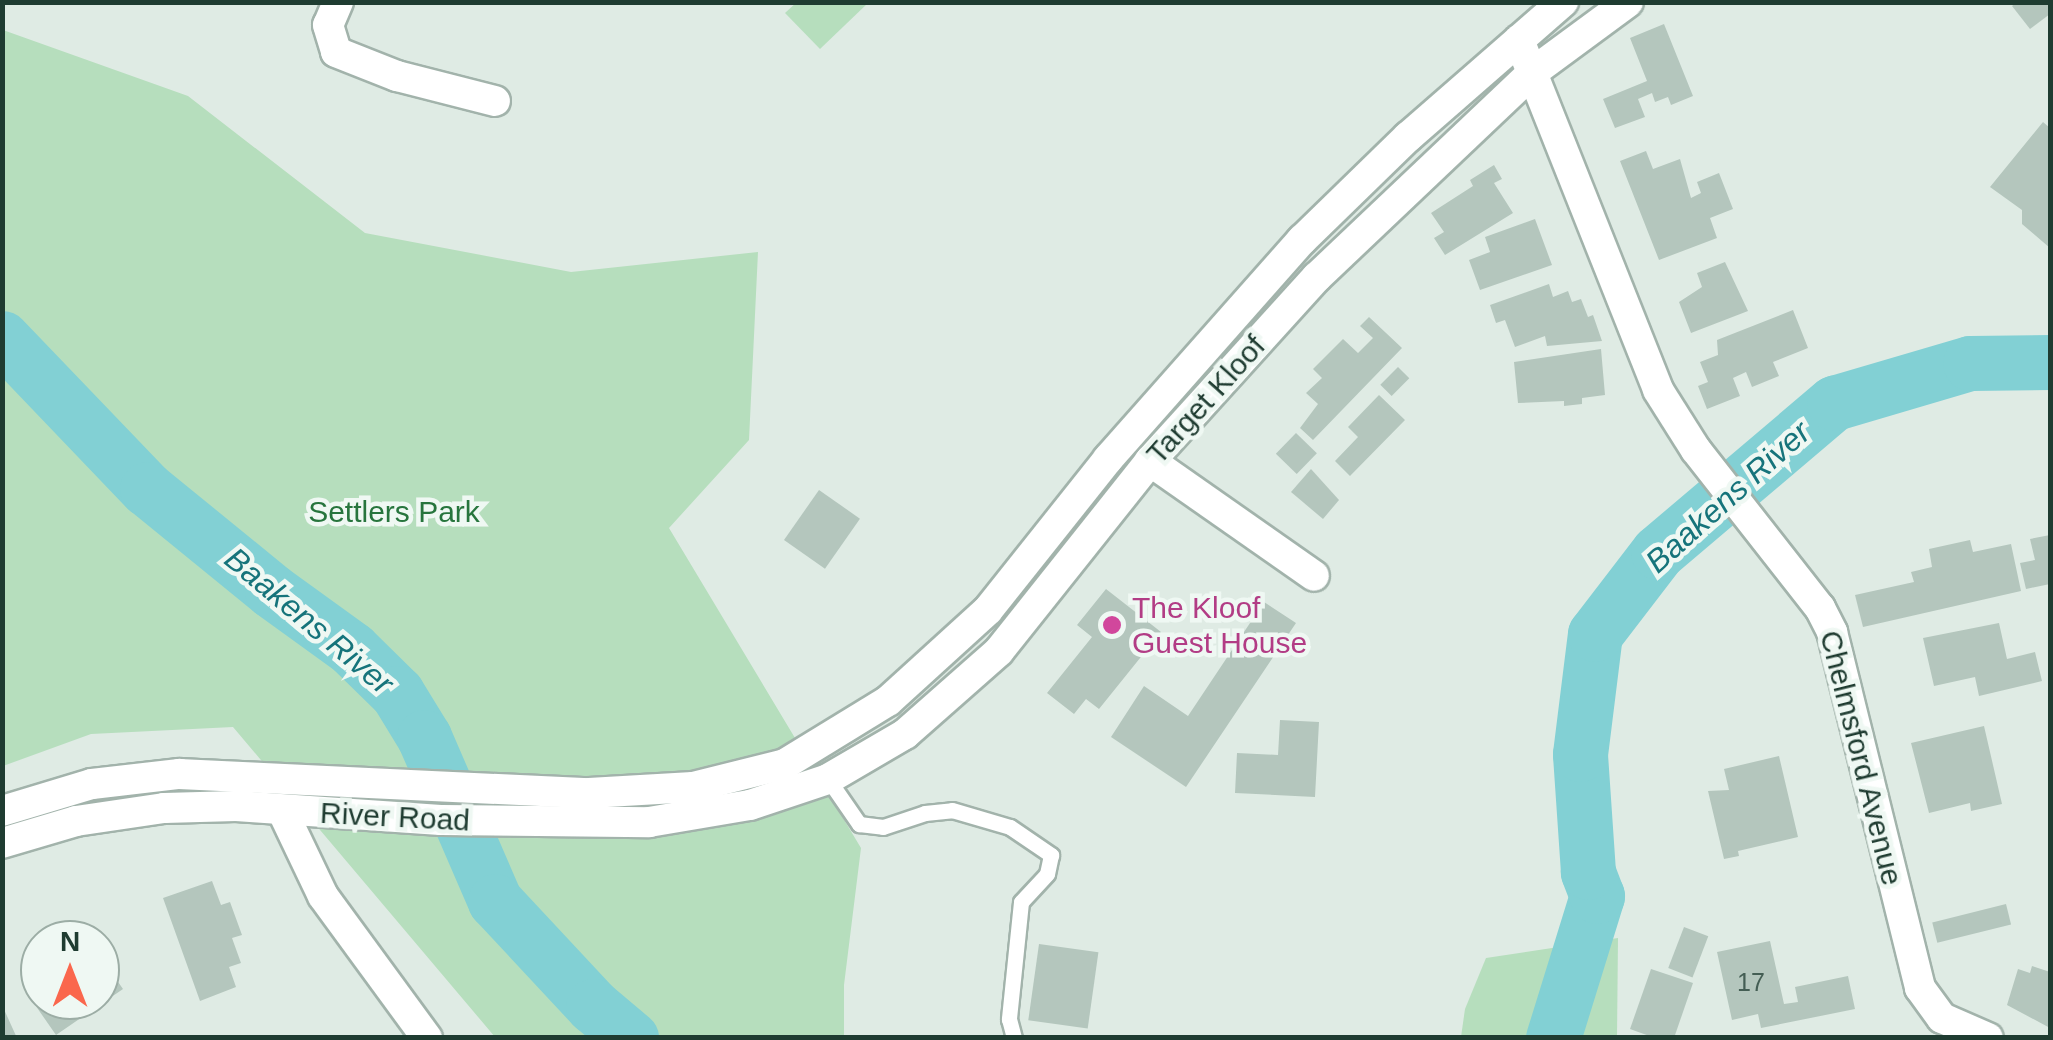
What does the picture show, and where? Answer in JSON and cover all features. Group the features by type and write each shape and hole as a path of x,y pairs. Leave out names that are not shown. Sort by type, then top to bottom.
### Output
{"main road":[{"path":"338,2 328,25 336,52 397,76 495,101"},
{"name":"Target Kloof","path":"788,779 828,779 905,734 999,652 1150,461 1318,277 1533,72 1628,2"},
{"name":"Target Kloof","path":"788,779 888,701 988,610 1108,459 1302,240 1556,4"},
{"name":"Chelmsford Avenue","path":"1519,40 1658,390 1696,450 1820,608 1832,632 1920,988 1942,1018 1988,1038"},
{"path":"1150,461 1314,576"},
{"name":"River Road","path":"2,811 92,784 200,773 589,792 788,779"},
{"name":"River Road","path":"2,843 112,814 236,806 440,820 649,822 788,779"},
{"path":"288,811 324,896 427,1038"}],"lane":[{"path":"828,779 859,824 883,827 925,812 952,810 1010,827 1051,855 1047,874 1021,902 1009,1019 1014,1038"}],"green space":[{"path":"797,2 868,3 820,49 785,13"},
{"name":"Settlers Park","path":"3,30 188,96 365,233 571,272 758,252 749,440 669,528 861,848 844,985 844,1037 495,1037 233,727 91,734 3,766"},
{"path":"1618,938 1617,1037 1461,1037 1465,1009 1486,958"}],"building":[{"path":"2017,2 2050,2 2050,14 2030,29 2012,6"},
{"path":"1664,24 1693,96 1671,105 1668,97 1655,102 1652,93 1638,99 1645,117 1615,128 1603,99 1647,81 1630,38"},
{"path":"2043,122 2050,128 2050,248 2022,224 2022,210 1990,187"},
{"path":"1646,151 1653,169 1680,159 1691,198 1701,193 1697,182 1719,173 1733,209 1710,218 1717,238 1659,260 1620,161"},
{"path":"1494,165 1502,179 1494,183 1513,213 1445,255 1434,238 1444,232 1431,213 1473,186 1470,180"},
{"path":"1535,219 1552,265 1480,290 1469,260 1490,252 1485,237"},
{"path":"1725,262 1748,311 1691,333 1679,302 1702,287 1697,273"},
{"path":"1549,284 1553,297 1568,291 1572,302 1581,299 1588,317 1593,315 1602,341 1547,346 1545,336 1515,347 1505,320 1496,323 1490,305"},
{"path":"1793,310 1808,348 1773,362 1779,376 1752,387 1746,372 1733,378 1740,396 1707,409 1698,386 1708,382 1700,362 1718,355 1717,340"},
{"path":"1369,317 1402,348 1313,440 1300,428 1318,404 1306,393 1322,378 1313,369 1343,339 1358,353 1373,338 1360,326"},
{"path":"1601,349 1605,395 1582,398 1582,404 1564,406 1564,401 1518,403 1514,362"},
{"path":"1398,367 1409,378 1392,396 1380,385"},
{"path":"1379,395 1405,420 1350,476 1335,461 1358,437 1348,427"},
{"path":"1296,433 1317,453 1297,474 1276,454"},
{"path":"1311,469 1339,500 1323,519 1291,492"},
{"path":"819,490 860,519 825,569 784,540"},
{"path":"2050,535 2050,584 2026,589 2020,563 2035,560 2030,539"},
{"path":"1970,540 1973,552 2011,544 2021,591 1863,627 1855,595 1914,582 1911,572 1932,567 1929,549"},
{"path":"1106,589 1161,632 1099,709 1086,699 1074,714 1047,693 1092,637 1077,625"},
{"path":"1264,602 1296,623 1186,787 1111,737 1144,686 1188,716"},
{"path":"1999,623 2007,659 2035,652 2042,681 1979,696 1975,677 1934,686 1923,638"},
{"path":"1280,720 1319,722 1315,797 1235,793 1237,753 1278,755"},
{"path":"1984,726 2002,804 1971,811 1970,803 1929,813 1911,743"},
{"path":"1779,756 1798,837 1738,851 1739,856 1724,859 1708,791 1729,790 1724,769"},
{"path":"212,881 221,905 230,902 242,935 232,938 241,963 229,967 236,987 200,1001 163,898"},
{"path":"2006,904 2011,924 1937,943 1932,922"},
{"path":"1684,927 1708,936 1693,977 1668,968"},
{"path":"1770,941 1784,1004 1798,1002 1795,987 1848,976 1855,1009 1761,1028 1758,1014 1732,1020 1717,952"},
{"path":"1039,944 1098,952 1088,1029 1028,1020"},
{"path":"2032,966 2050,972 2050,1028 2007,1005 2018,969 2030,973"},
{"path":"1651,969 1693,983 1674,1038 1655,1038 1630,1029"},
{"path":"2,1005 17,1038 2,1038"},
{"path":"46,1020 78,1020 56,1035"}],"waterway":[{"name":"Baakens River","path":"2,338 147,489 272,591 352,649 397,693 424,737 495,901 593,1006 631,1038"},
{"name":"Baakens River","path":"1553,1038 1597,896 1588,872 1580,754 1595,634 1658,552 1834,403 1970,363 2050,362"}],"place":[{"name":"The Kloof Guest House","path":"1112,625"}]}
